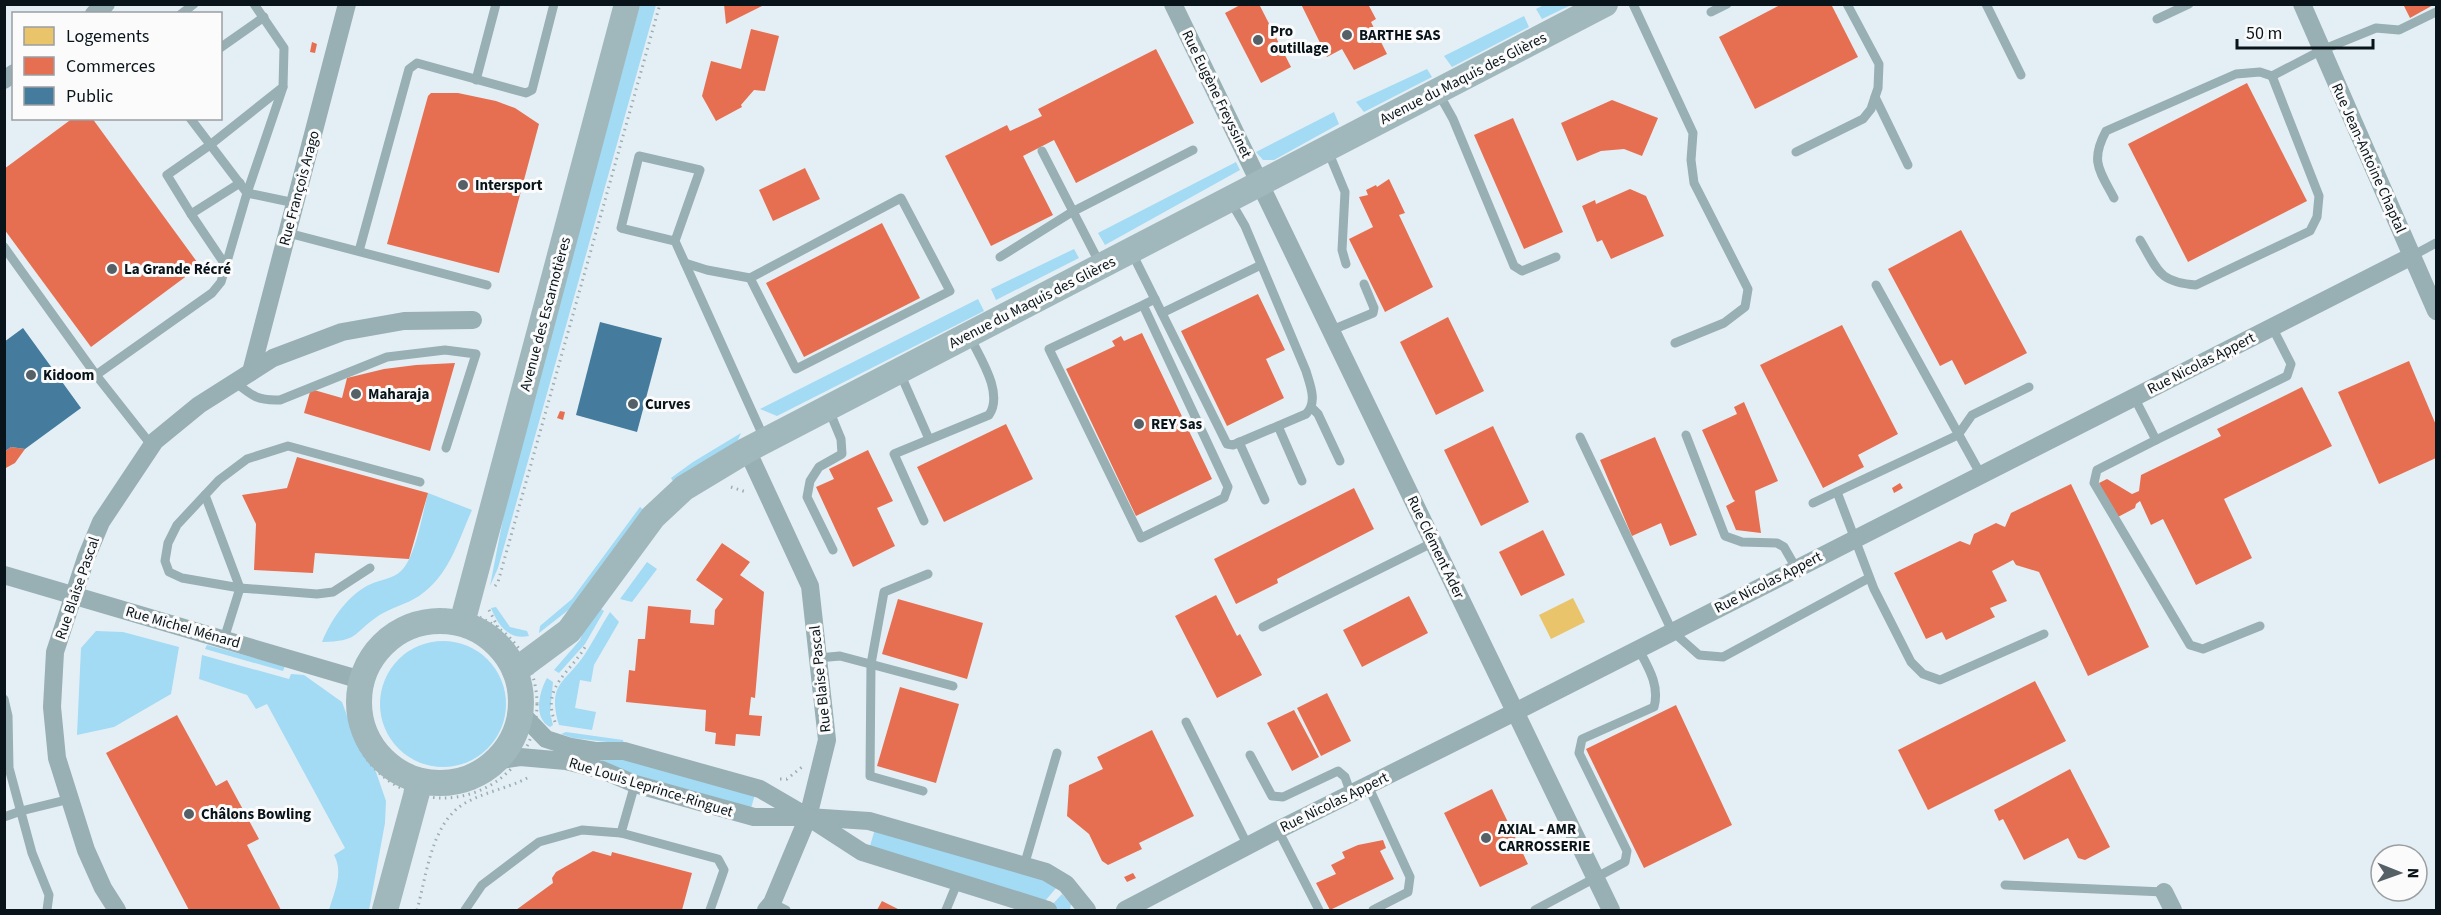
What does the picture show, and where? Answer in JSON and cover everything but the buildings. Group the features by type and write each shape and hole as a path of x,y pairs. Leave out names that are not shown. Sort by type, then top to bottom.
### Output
{"main road":[{"name":"Avenue des Escarnotières","path":"471,613 627,4"},
{"name":"Avenue du Maquis des Glières","path":"521,666 569,631 653,517 684,488 756,445 1605,4"},
{"path":"471,613 484,633 521,666 520,691 539,726 512,739 504,752 487,768 466,779 418,787 377,754 364,732 358,707 357,678 371,657 389,638 411,625 471,613"},
{"path":"385,910 418,787"}],"street":[{"name":"Rue François Arago","path":"251,372 347,4"},
{"name":"Rue Eugène Freyssinet","path":"1173,4 1261,184"},
{"name":"Rue Jean-Antoine Chaptal","path":"2302,4 2436,311"},
{"name":"Rue Clément Ader","path":"1261,184 1611,910"},
{"name":"Rue Nicolas Appert","path":"1125,910 1278,830 2412,256"},
{"name":"Rue Blaise Pascal","path":"117,910 103,888 86,850 57,758 52,707 55,652 86,558 101,522 152,446 199,405 273,358 342,332 404,321 474,320"},
{"name":"Rue Blaise Pascal","path":"756,445 810,586 827,740 808,817 775,908"},
{"name":"Rue Michel Ménard","path":"4,575 357,678"},
{"name":"Rue Louis Leprince-Ringuet","path":"539,726 571,747 595,751 624,751 760,789 862,852 1048,910"},
{"name":"Rue Louis Leprince-Ringuet","path":"495,761 520,757 541,757 602,770 635,784 754,817 808,817 869,821 1046,872 1066,884 1087,910"},
{"path":"100,910 103,888"},
{"path":"2164,892 2173,910"}],"lane":[{"path":"96,375 212,293 221,282 283,87 284,48 254,4"},
{"path":"476,80 496,4"},
{"path":"359,251 409,69 417,63 526,93 532,90 554,4"},
{"path":"1633,4 1693,133 1691,160 1694,183 1748,289 1745,307 1724,323 1675,343"},
{"path":"1711,12 1727,4"},
{"path":"1796,152 1863,119 1871,109 1878,88 1879,64 1847,4"},
{"path":"1986,4 2021,75"},
{"path":"2157,19 2189,4"},
{"path":"2114,198 2096,165 2098,146 2106,131 2236,74 2260,72 2272,76 2322,50 2376,28 2399,30 2436,12"},
{"path":"222,47 264,17"},
{"path":"2140,240 2161,274 2176,283 2196,285 2310,231 2317,217 2319,196 2272,76"},
{"path":"226,266 167,175 210,145 283,87"},
{"path":"1438,92 1453,119 1514,266 1522,271 1556,257"},
{"path":"1875,97 1908,165"},
{"path":"191,120 248,193 295,203"},
{"path":"1327,149 1345,192 1342,250 1346,264"},
{"path":"1000,258 1072,212 1193,150"},
{"path":"1041,151 1101,266"},
{"path":"675,241 621,228 639,156 700,170 675,241 756,445"},
{"path":"191,214 240,183"},
{"path":"685,262 707,270 750,278 901,198 950,291 796,369 750,278"},
{"path":"1131,251 1227,444 1239,442 1306,414 1312,408 1313,394 1306,370 1230,200"},
{"path":"288,233 487,285"},
{"path":"2412,256 2436,243"},
{"path":"4,247 96,375 152,446"},
{"path":"1162,313 1261,265"},
{"path":"1332,330 1373,313 1374,308 1364,284"},
{"path":"1876,285 1981,475"},
{"path":"1143,305 1228,487 1224,498 1141,538 1049,349 1155,299"},
{"path":"2260,626 2203,648 2190,645 2094,483 2097,470 2287,376 2291,364 2272,327"},
{"path":"924,521 894,454 988,415 994,407 994,393 969,334"},
{"path":"235,382 250,395 264,400 280,400 387,357 445,350 476,354 446,448"},
{"path":"899,371 928,440"},
{"path":"1813,504 1958,435 1972,415 2029,387"},
{"path":"2134,397 2156,440"},
{"path":"828,408 842,439 842,454 819,467 810,481 807,497 833,550"},
{"path":"1312,408 1318,414 1340,460"},
{"path":"1278,426 1302,481"},
{"path":"1686,435 1725,536 1742,542 1777,543 1784,547 1796,568"},
{"path":"1580,437 1672,631 1699,655 1723,657 1869,578"},
{"path":"1239,442 1265,500"},
{"path":"370,568 333,592 317,594 240,588 182,578 169,572 165,561 172,534 177,525 219,480 247,459 288,446 420,482"},
{"path":"1837,492 1869,578 1911,662 1923,675 1940,680 2044,634"},
{"path":"205,495 240,588 224,639"},
{"path":"1263,627 1434,542"},
{"path":"923,791 870,776 871,664 884,592 928,574"},
{"path":"1534,910 1625,862 1627,851 1579,753 1582,739 1654,707 1657,696 1652,675 1638,648"},
{"path":"818,658 840,656 953,686"},
{"path":"4,699 8,716 9,768 32,853 49,895 47,910"},
{"path":"1186,722 1248,846"},
{"path":"1024,866 1057,753"},
{"path":"1250,755 1272,796 1283,796 1338,771 1345,777 1351,794"},
{"path":"621,833 635,784"},
{"path":"1368,786 1410,877 1408,892 1373,910"},
{"path":"4,817 70,799"},
{"path":"465,910 482,885 539,842 582,830 621,833 718,859 724,870 710,910"},
{"path":"1278,830 1319,910"},
{"path":"946,910 958,881"},
{"path":"2005,885 2164,892"},
{"path":"1554,900 1558,910"}],"path":[{"path":"493,589 498,582 660,4"},
{"path":"498,627 489,611 471,613 434,610 405,618 387,628 372,642 360,659 349,711 352,727 362,749 376,769 388,780 418,787 433,797 466,794 497,780 520,757 551,707 559,679 587,645"},
{"path":"471,613 498,627 509,637 536,694 539,726"},
{"path":"417,910 443,822 467,802 513,785 529,776 541,757"},
{"path":"778,778 787,779 808,762"}],"shaded area":[{"path":"640,5 656,5 498,568 490,586 509,488"},
{"path":"1544,5 1571,5 1542,19 1536,9"},
{"path":"1524,16 1529,27 1452,67 1444,56"},
{"path":"1427,69 1432,77 1364,112 1356,102"},
{"path":"1334,112 1339,124 1274,160 1263,160 1256,152"},
{"path":"1236,162 1240,170 1105,245 1098,233"},
{"path":"1074,249 1079,258 996,300 991,289"},
{"path":"978,299 984,311 777,416 760,409"},
{"path":"741,433 737,442 674,483 671,478"},
{"path":"428,493 472,510 452,557 438,578 419,596 378,616 354,636 343,640 322,642 335,617 355,594 371,584 395,575 406,565 418,535"},
{"path":"640,507 645,511 576,604 539,633 540,626 572,599"},
{"path":"647,562 657,569 632,602 620,599"},
{"path":"496,607 510,627 527,631 529,636 515,636 505,630 491,608"},
{"path":"598,607 604,611 585,644 559,673 554,670 580,640 586,624"},
{"path":"610,612 619,622 594,665 591,682 580,680 575,708 596,712 592,730 559,725 555,700 560,685 585,654"},
{"path":"96,631 123,632 179,647 171,694 114,727 77,735 81,648"},
{"path":"443,641 467,646 487,660 501,680 506,704 501,728 487,748 467,762 443,767 419,762 399,748 385,728 380,704 385,680 399,660 419,646"},
{"path":"207,645 285,666 283,671 205,649"},
{"path":"202,655 289,679 291,674 304,675 342,702 358,746 376,772 386,801 385,823 369,910 329,910 338,876 334,855 345,848 267,704 256,709 247,695 199,679"},
{"path":"547,678 553,682 550,713 553,725 550,727 541,718 539,711 540,697"},
{"path":"566,732 623,740 624,744 573,738 561,734"},
{"path":"598,759 644,761 755,794 750,812 640,779"},
{"path":"875,829 1045,880 1057,887 1045,901 870,846"},
{"path":"1062,894 1071,904 1070,910 1057,910 1051,906"}],"place":[{"name":"BARTHE SAS","path":"1347,35"},
{"name":"Pro outillage","path":"1258,40"},
{"name":"Intersport","path":"463,185"},
{"name":"La Grande Récré","path":"112,269"},
{"name":"Kidoom","path":"31,375"},
{"name":"Maharaja","path":"356,394"},
{"name":"Curves","path":"633,404"},
{"name":"REY Sas","path":"1139,424"},
{"name":"Châlons Bowling","path":"189,814"},
{"name":"AXIAL - AMR CARROSSERIE","path":"1486,838"}]}
